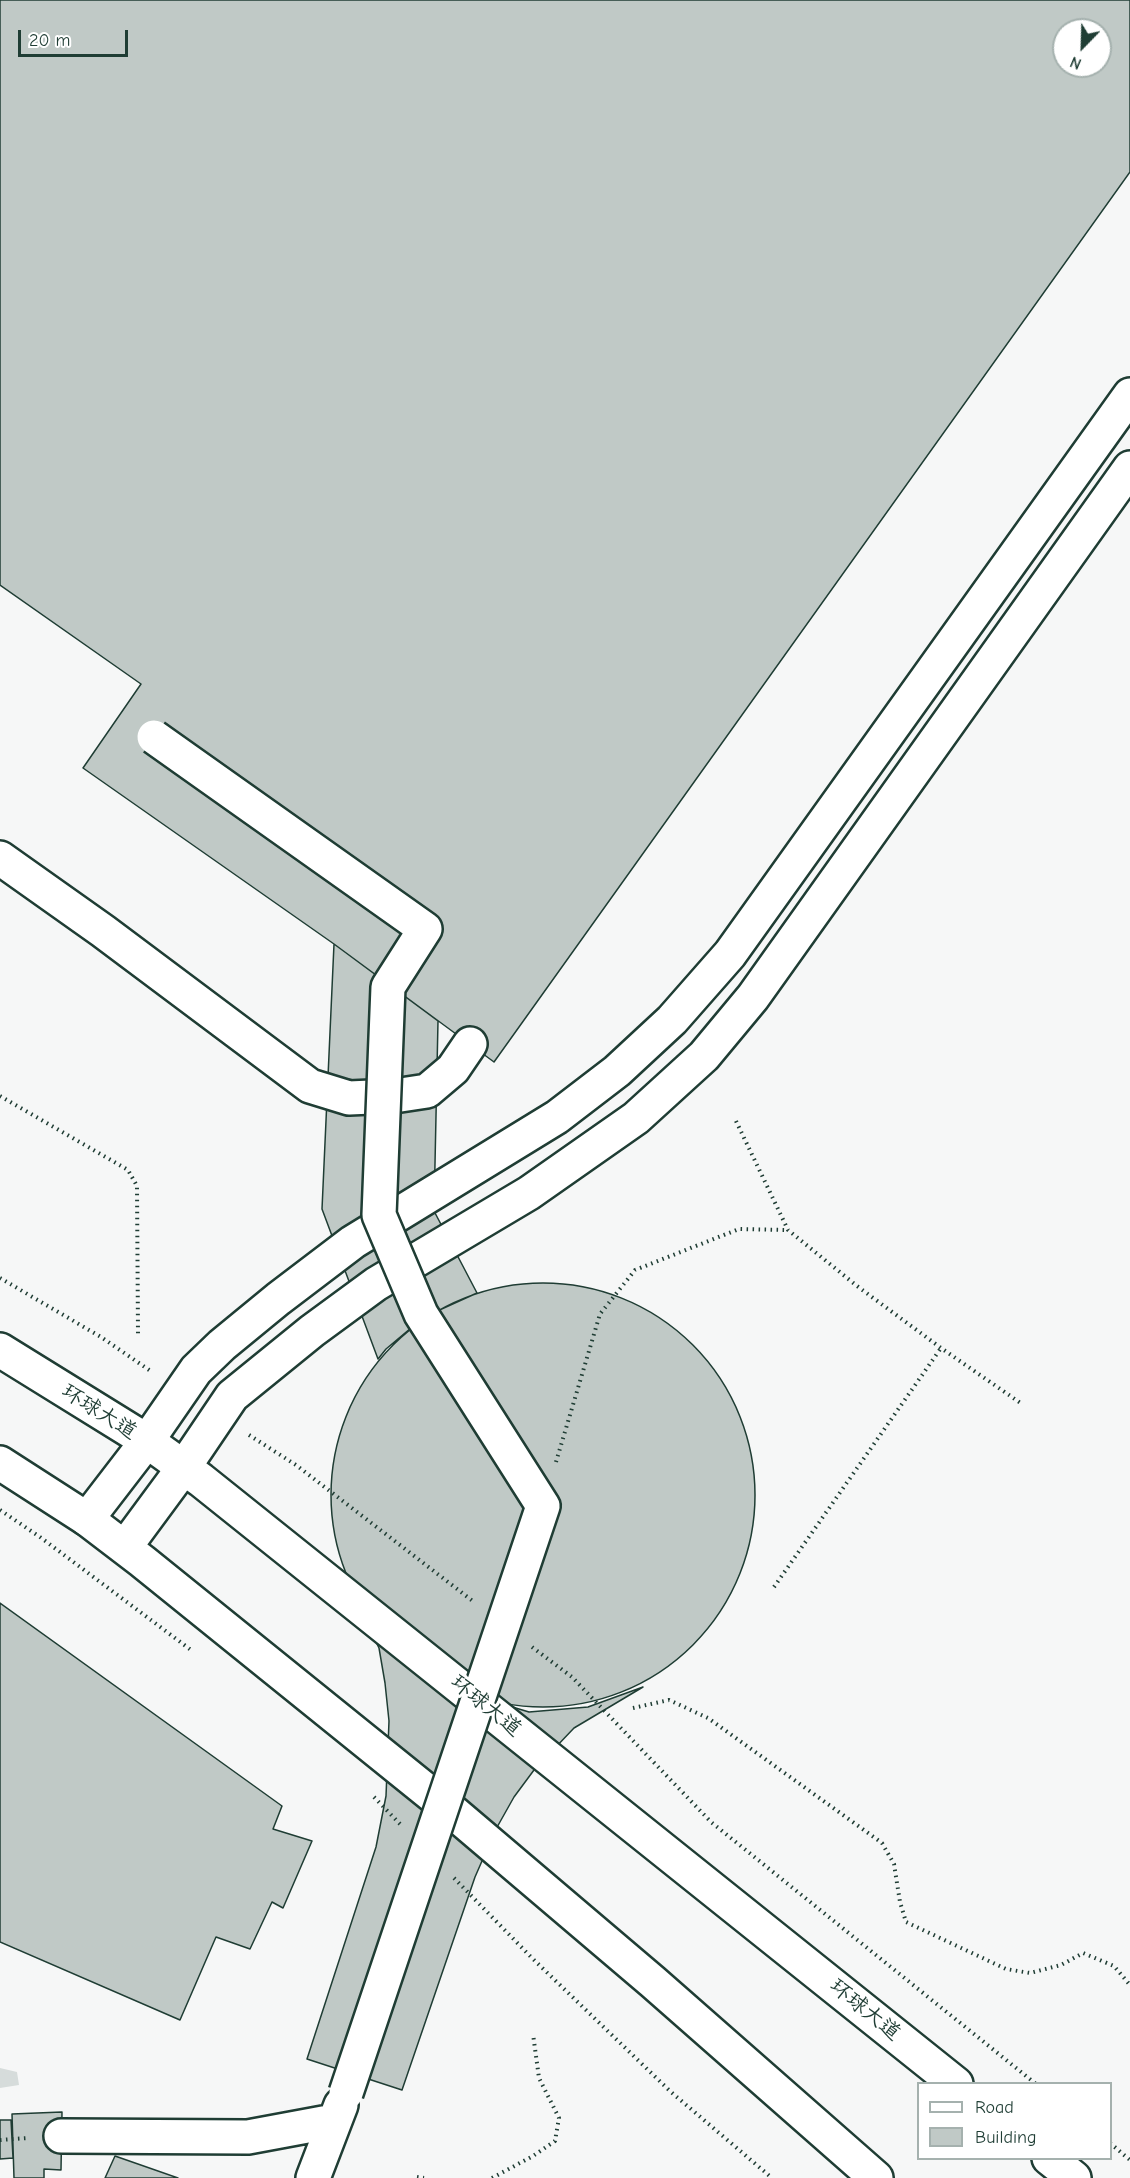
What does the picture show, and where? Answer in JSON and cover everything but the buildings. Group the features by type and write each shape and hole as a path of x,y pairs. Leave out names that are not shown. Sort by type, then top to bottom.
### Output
{"main road":[{"path":"87,1519 147,1441 196,1370 222,1345 353,1242 557,1117 618,1071 672,1020 730,954 1130,395"},
{"path":"125,1547 184,1467 232,1396 312,1331 376,1284 529,1193 636,1118 704,1056 753,997 1130,468"},
{"path":"154,737 425,929 388,987 379,1215 421,1314 543,1506 340,2107 313,2178"},
{"path":"0,858 103,931 310,1086 349,1098 394,1096 428,1091 453,1069 470,1044"},
{"name":"环球大道","path":"0,1350 147,1441 184,1467 954,2082"},
{"path":"0,1463 87,1519 125,1547 462,1820 653,1982 876,2178"},
{"path":"61,2136 248,2137 340,2107"},
{"path":"1052,2160 1074,2178"}],"path":[{"path":"0,1096 128,1170 137,1186 138,1334"},
{"path":"736,1121 788,1230 857,1286 1022,1404"},
{"path":"543,1506 600,1314 635,1270 739,1229 788,1230"},
{"path":"774,1587 941,1348"},
{"path":"633,1708 669,1700 708,1718 882,1843 894,1864 900,1902 906,1922 1006,1969 1030,1973 1061,1965 1083,1953 1114,1966 1130,1985"},
{"path":"492,2178 555,2141 560,2118 539,2078 533,2034"},
{"path":"1112,2145 1130,2160"},
{"path":"417,2177 424,2178"}],"shaded area":[{"path":"0,2068 17,2072 19,2085 0,2088"}]}
